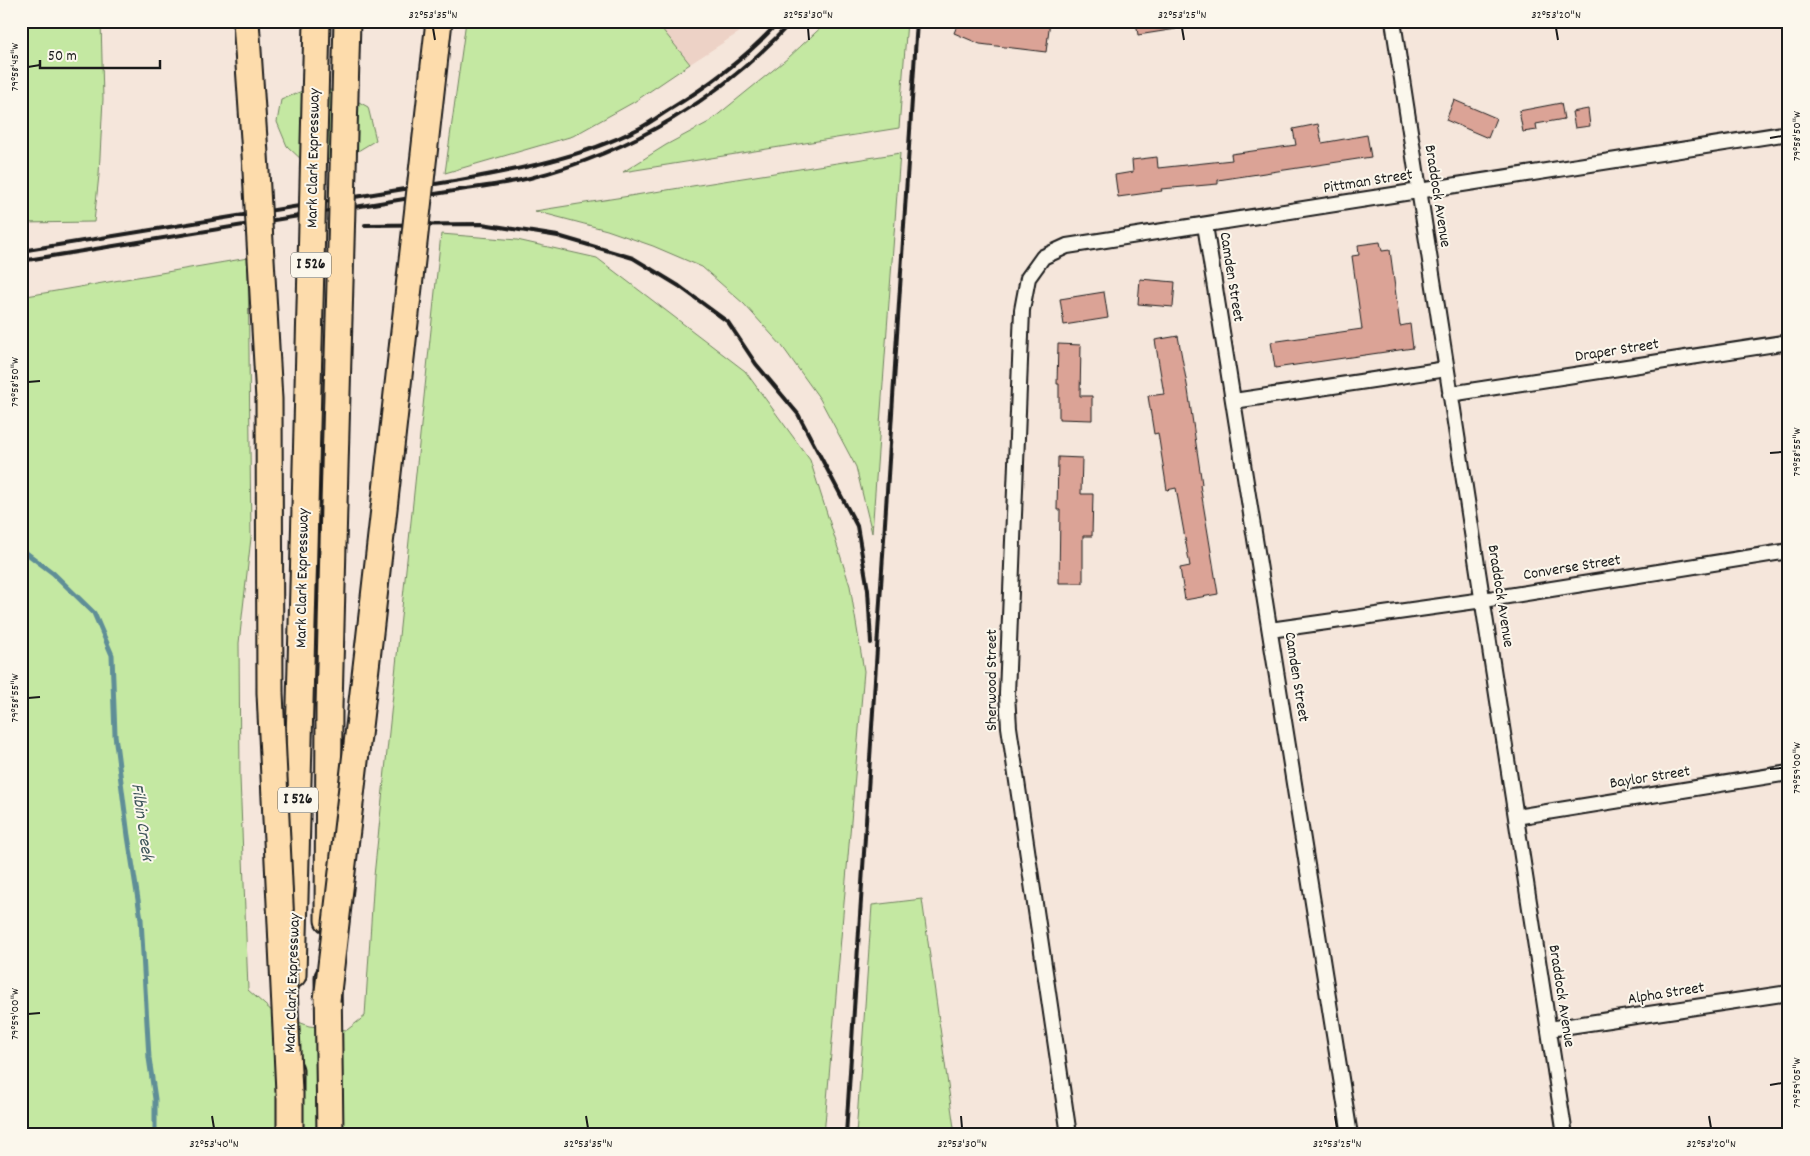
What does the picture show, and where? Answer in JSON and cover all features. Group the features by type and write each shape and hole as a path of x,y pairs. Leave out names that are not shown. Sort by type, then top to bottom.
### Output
{"highway":[{"path":"246,21 256,154 269,399 270,693 289,1092"},
{"name":"Mark Clark Expressway","path":"290,1135 289,1092 297,875 317,21"},
{"name":"Mark Clark Expressway","path":"330,1135 327,1000 331,591 347,21"},
{"path":"327,1000 352,800 402,333 439,21"}],"street":[{"name":"Braddock Avenue","path":"1393,21 1565,1135"},
{"name":"Pittman Street","path":"1043,257 1067,246 1789,133"},
{"name":"Camden Street","path":"1205,225 1350,1135"},
{"name":"Sherwood Street","path":"1043,257 1028,278 1022,310 1007,694 1008,727 1069,1135"},
{"name":"Draper Street","path":"1450,394 1789,342"},
{"path":"1234,401 1446,369"},
{"name":"Converse Street","path":"1270,630 1483,600 1789,551"},
{"name":"Baylor Street","path":"1516,817 1789,773"},
{"name":"Alpha Street","path":"1549,1029 1789,993"}],"shaded area":[{"path":"652,21 752,21 746,28 690,64 662,29"}],"green space":[{"path":"21,21 101,21 103,99 99,175 94,222 21,223"},
{"path":"466,21 652,21 662,29 690,64 634,102 573,136 445,173"},
{"path":"828,21 907,21 899,128 623,172 666,145 709,122 788,58"},
{"path":"309,88 339,91 368,107 376,140 348,157 305,163 287,146 277,122 281,100"},
{"path":"900,153 872,533 856,467 820,399 782,346 744,304 702,267 653,246 607,230 535,211"},
{"path":"441,234 517,240 597,258 745,371 810,460 850,586 864,671 824,1135 21,1135 21,297 248,258 251,538 239,643 240,777 248,990 273,1012 309,1026 347,1030 365,1016 374,876"},
{"path":"922,899 955,1135 856,1135 872,905"}],"building":[{"path":"959,21 1050,21 1046,52 980,44 954,33"},
{"path":"1136,21 1176,21 1176,29 1138,35"},
{"path":"1454,100 1496,118 1488,138 1446,120"},
{"path":"1561,103 1564,119 1536,124 1537,130 1523,132 1519,111"},
{"path":"1588,109 1590,126 1575,128 1572,112"},
{"path":"1318,124 1322,143 1367,135 1371,157 1218,180 1218,184 1161,189 1162,191 1118,197 1115,175 1133,172 1132,160 1157,157 1158,168 1232,160 1231,154 1296,145 1293,129"},
{"path":"1380,242 1382,251 1390,250 1400,326 1410,324 1413,348 1275,368 1271,342 1362,329 1352,256 1359,255 1358,245"},
{"path":"1140,279 1175,282 1173,307 1138,304"},
{"path":"1104,292 1108,318 1064,325 1060,299"},
{"path":"1178,336 1188,390 1202,484 1200,485 1218,594 1185,600 1180,568 1190,566 1176,488 1167,490 1158,433 1154,434 1148,396 1164,394 1155,340"},
{"path":"1058,344 1081,345 1080,396 1092,396 1092,420 1059,419 1059,384 1057,384"},
{"path":"1058,457 1082,458 1081,494 1093,494 1092,536 1083,536 1083,583 1059,583 1060,510 1057,510"}],"waterway":[{"name":"Filbin Creek","path":"21,549 53,573 94,613 112,655 115,735 141,919 149,1058 155,1099 155,1135"}],"railway":[{"path":"21,251 460,180 574,155 617,139 649,123 741,59 779,21"},
{"path":"21,261 506,183 567,167 604,153 673,119 705,98 736,74 765,49 792,21"},
{"path":"846,1135 917,21"},
{"path":"365,225 482,224 558,236 633,258 679,286 728,322 756,364 798,414 857,526 868,590 871,643"}]}
